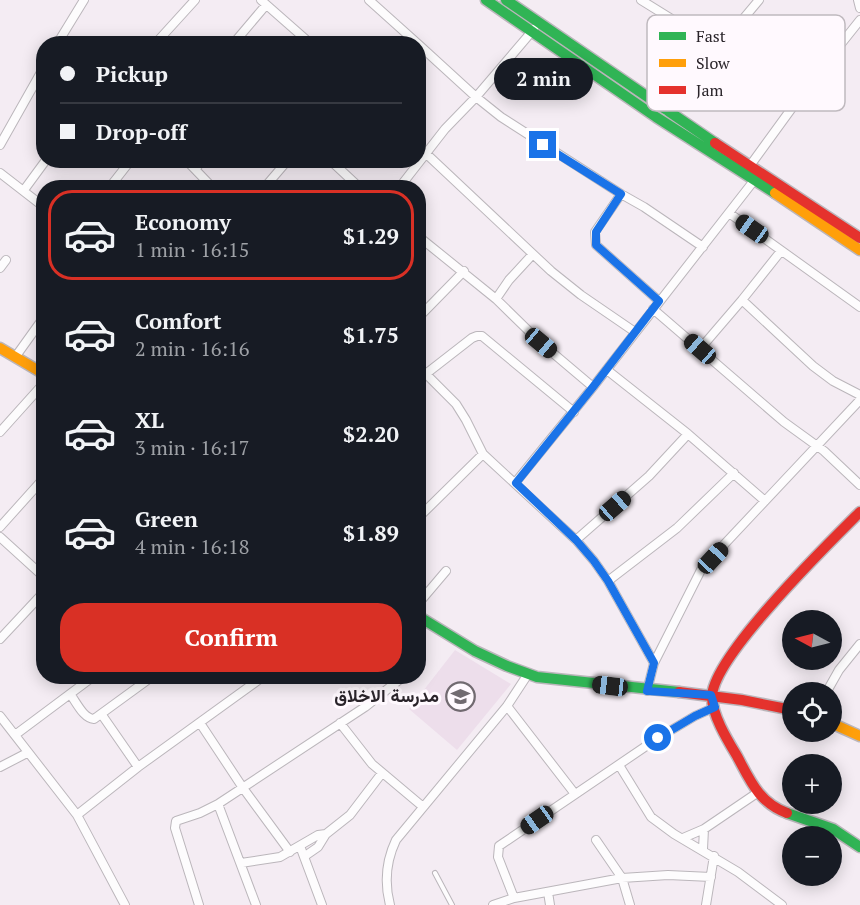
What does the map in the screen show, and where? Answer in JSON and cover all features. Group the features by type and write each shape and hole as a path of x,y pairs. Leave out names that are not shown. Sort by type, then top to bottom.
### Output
{"main road":[{"path":"486,0 536,27 647,99"},
{"path":"506,0 536,27 647,110"},
{"path":"648,111 860,238"},
{"path":"666,111 860,250"},
{"path":"0,348 36,369"},
{"path":"860,512 791,584 741,643 715,681 711,695 720,721 757,793 765,803 778,811 836,831 850,838 860,847"},
{"path":"426,621 498,662 546,679 647,691 745,698 782,707"},
{"path":"842,728 860,736"}],"street":[{"path":"63,36 84,0"},
{"path":"162,36 195,0"},
{"path":"369,0 409,36"},
{"path":"641,0 665,15"},
{"path":"747,15 759,0"},
{"path":"239,36 264,3 302,36"},
{"path":"845,39 860,20"},
{"path":"536,27 426,153 532,255 581,295 635,332"},
{"path":"426,51 476,98 528,136 644,207 703,247"},
{"path":"0,145 36,81"},
{"path":"516,483 729,213 752,172 792,111"},
{"path":"24,190 40,168"},
{"path":"115,180 125,168"},
{"path":"271,180 281,168"},
{"path":"339,168 351,180"},
{"path":"405,180 414,168"},
{"path":"195,169 205,180"},
{"path":"0,173 36,200"},
{"path":"621,194 596,232 596,245 659,301"},
{"path":"729,213 860,307"},
{"path":"426,242 496,299 541,343 593,387"},
{"path":"700,349 781,251"},
{"path":"496,299 509,280 532,255"},
{"path":"0,268 6,260"},
{"path":"426,310 464,272"},
{"path":"742,300 813,366 833,381 860,395"},
{"path":"653,309 784,422 817,446 860,485"},
{"path":"16,356 36,328"},
{"path":"574,412 483,336 472,338 427,373 456,404 483,454 576,540 608,581 654,663"},
{"path":"607,370 688,434 765,501"},
{"path":"0,432 36,392"},
{"path":"647,691 654,663 702,568 860,400"},
{"path":"576,540 649,476 688,434"},
{"path":"426,510 483,454"},
{"path":"608,581 677,528 734,473"},
{"path":"0,527 36,487"},
{"path":"0,537 36,570"},
{"path":"426,595 446,571"},
{"path":"0,639 36,601"},
{"path":"832,682 860,644"},
{"path":"390,905 386,870 396,840 507,706 528,674"},
{"path":"15,735 83,684"},
{"path":"70,694 89,719 94,719 143,684"},
{"path":"77,815 138,767 253,684"},
{"path":"199,905 175,824 181,819 218,804 243,788 340,723 393,684"},
{"path":"507,706 575,794"},
{"path":"514,898 498,857 499,846 658,738 715,707"},
{"path":"102,715 138,767"},
{"path":"0,716 77,815 125,905"},
{"path":"200,723 243,788 290,852"},
{"path":"340,723 360,751 382,773 422,806"},
{"path":"0,767 27,753"},
{"path":"619,765 651,817 714,856 782,905"},
{"path":"305,856 318,847 326,834 350,815 382,773"},
{"path":"683,838 704,829 757,793"},
{"path":"218,804 256,905"},
{"path":"703,849 704,829"},
{"path":"241,863 270,860 290,852 318,835 326,834"},
{"path":"596,840 622,878 630,905"},
{"path":"300,846 322,905"},
{"path":"706,905 714,856"},
{"path":"493,905 514,898 622,878 668,875 711,877"},
{"path":"548,892 550,905"}],"lane":[{"path":"435,873 452,905"}],"shaded area":[{"name":"مدرسة الاخلاق","path":"455,650 511,684 457,750 409,709"}],"traffic: fast":[{"path":"486,0 647,111"},
{"path":"506,0 647,96"},
{"path":"647,111 775,193"},
{"path":"668,111 715,143"},
{"path":"426,621 475,651 537,677 679,692"},
{"path":"790,814 833,829 860,847"}],"traffic: slow":[{"path":"775,193 860,250"},
{"path":"0,348 36,369"},
{"path":"842,728 860,736"}],"traffic: jam":[{"path":"715,143 860,238"},
{"path":"782,811 762,797 751,782 721,728 712,697 717,679 751,629 774,601 860,512"},
{"path":"679,692 782,708"}],"place":[{"name":"مدرسة الاخلاق","path":"460,696"}],"route":[{"path":"543,145 621,194 598,227 596,245 659,301 516,483 576,540 608,581 654,663 647,691 711,695 715,707 658,738"}]}
